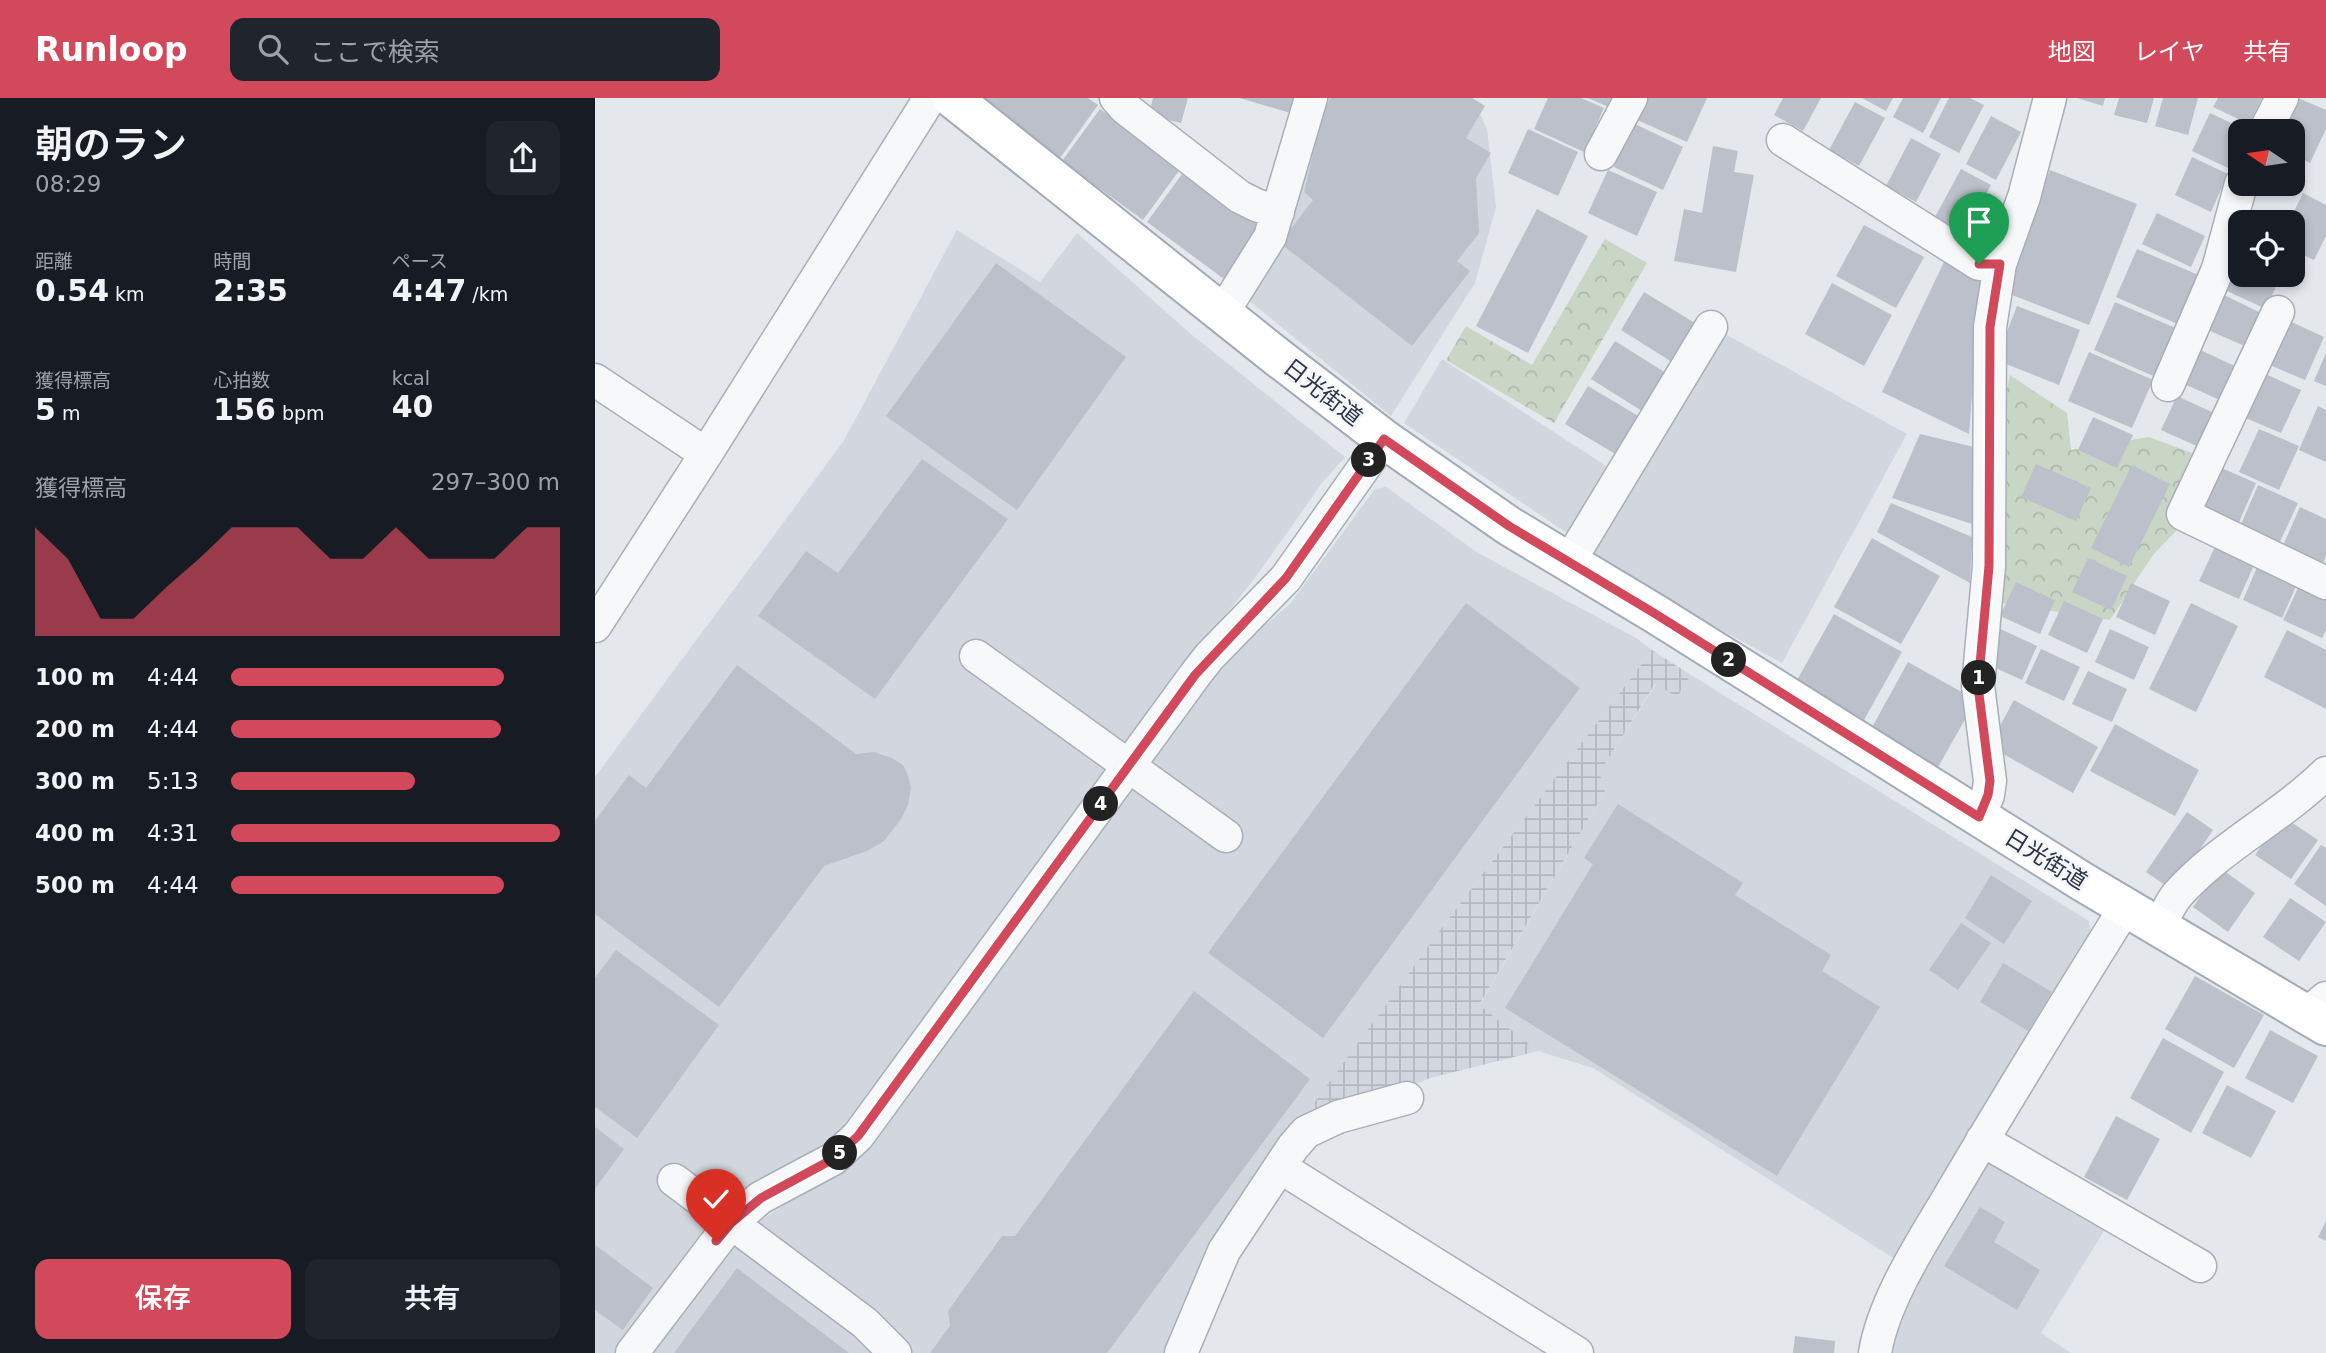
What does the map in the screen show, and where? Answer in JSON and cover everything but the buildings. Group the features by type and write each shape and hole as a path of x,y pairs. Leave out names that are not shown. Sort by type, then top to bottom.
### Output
{"main road":[{"name":"日光街道","path":"952,98 1384,439 1509,526 1664,619 2125,908 2319,1013"}],"street":[{"path":"595,626 930,98"},
{"path":"1116,98 1125,108 1240,197 1278,212"},
{"path":"1223,312 1270,237 1311,98"},
{"path":"1601,154 1631,98"},
{"path":"2271,119 2281,98"},
{"path":"1979,817 1988,795 1990,781 1978,686 1989,566 1990,327 2000,264 2024,197 2041,102"},
{"path":"1783,140 1979,264 2000,264"},
{"path":"2168,385 2218,269 2238,196"},
{"path":"2278,312 2183,514 2326,583"},
{"path":"1569,562 1711,327"},
{"path":"595,380 706,454"},
{"path":"632,1353 731,1223 761,1198 833,1159 858,1136 1209,657 1286,578 1384,439"},
{"path":"976,656 1226,836"},
{"path":"2159,927 2176,896 2210,863 2301,797 2326,773"},
{"path":"1875,1353 1879,1329 1914,1256 2125,908"},
{"path":"1181,1353 1224,1251 1293,1147 1306,1132 1338,1117 1407,1098"},
{"path":"1982,1140 2200,1266"},
{"path":"1280,1167 1557,1348"},
{"path":"674,1180 865,1323 895,1353"}],"shaded area":[{"path":"1317,98 1473,98 1487,129 1496,207 1475,283 1391,416 1247,299"},
{"path":"957,230 1040,282 1077,233 1192,335 1345,457 1322,483 1255,578 1198,649 840,1135 813,1153 618,1353 595,1353 595,777 843,442"},
{"path":"1716,329 1907,434 1782,663 1591,559"},
{"path":"1442,359 1609,468 1567,533 1404,423"},
{"path":"1386,487 1478,553 1636,638 1652,650 1444,925 1173,1353 653,1353 743,1232 842,1167 1214,674 1235,650 1290,604 1375,489"},
{"path":"1652,650 1691,675 1677,697 1655,684 1598,775 1609,784 1479,1005 1538,1051 1430,1078 1400,1091 1299,1124 1444,925"},
{"path":"1691,675 2089,921 2091,941 1898,1261 1593,1068 1538,1051 1479,1006 1609,784 1597,776 1656,684 1677,697"},
{"path":"1997,1162 2107,1226 2041,1333 2071,1353 1883,1353 1884,1346 1977,1167"}],"green space":[{"path":"1605,239 1647,263 1554,423 1446,360 1466,326 1532,365"},
{"path":"2010,375 2067,413 2071,450 2149,437 2192,453 2178,529 2153,555 2110,620 1996,602 2005,398"}],"route":[{"path":"716,1241 731,1223 761,1198 833,1159 858,1136 1195,675 1209,657 1286,578 1384,439 1509,526 1654,613 1979,817 1988,795 1990,781 1978,686 1989,566 1990,327 2000,264 1979,264"}]}
